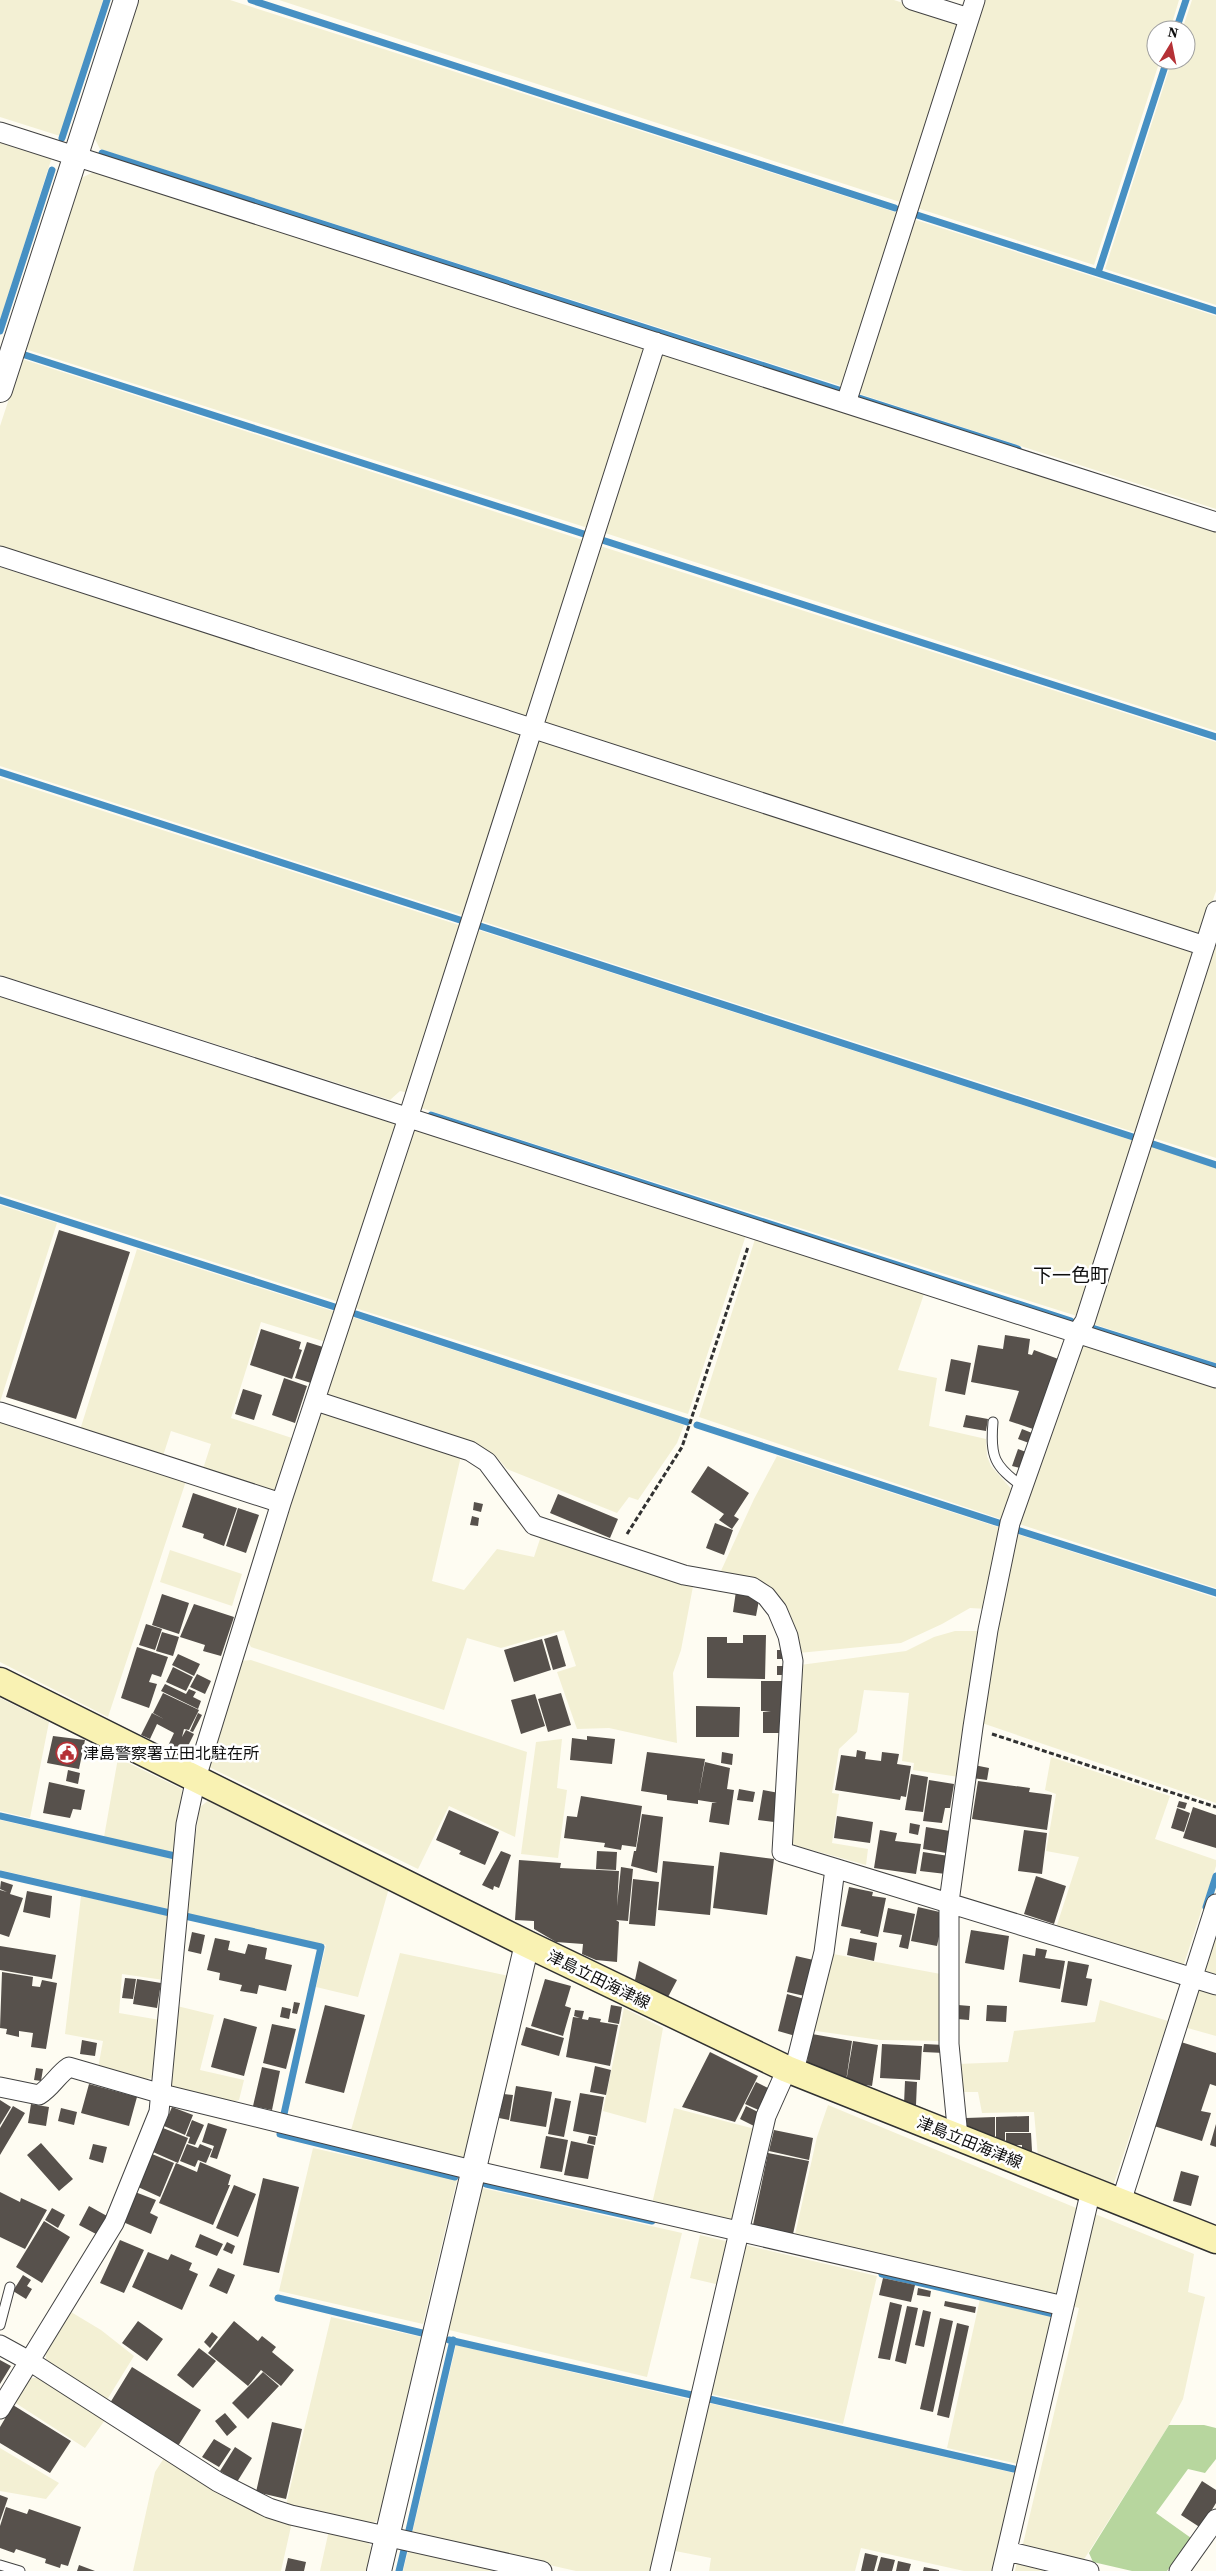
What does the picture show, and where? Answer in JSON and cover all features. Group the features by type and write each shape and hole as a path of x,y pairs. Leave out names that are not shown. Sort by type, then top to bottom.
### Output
{"main road":[{"name":"津島立田海津線","path":"0,1681 527,1944 790,2070 1216,2240"}],"street":[{"path":"0,390 126,0"},
{"path":"912,0 969,18"},
{"path":"846,403 975,0"},
{"path":"0,132 1216,522"},
{"path":"0,2409 31,2362 114,2223 159,2112 186,1824 196,1778 281,1503 408,1118 656,342"},
{"path":"0,556 1205,946"},
{"path":"958,2136 949,2044 950,1902 972,1727 990,1621 1010,1523 1077,1333 1086,1321 1216,911"},
{"path":"0,986 1216,1378"},
{"path":"316,1401 470,1451 487,1462 534,1525 615,1554 684,1575 752,1587 766,1596 778,1610 788,1636 793,1662 782,1852 1216,1985"},
{"path":"0,1412 281,1503"},
{"path":"660,2571 766,2116 790,2070 824,1952 836,1869"},
{"path":"1121,2202 1216,1904"},
{"path":"379,2571 472,2170 527,1944"},
{"path":"0,2087 39,2095 52,2086 58,2074 69,2066 162,2094 472,2170 1064,2306"},
{"path":"1002,2571 1091,2190"},
{"path":"0,2345 31,2362 218,2482 269,2508 291,2515 542,2571"},
{"path":"1179,2571 1216,2519"},
{"path":"1006,2551 1089,2571"}],"lane":[{"path":"993,1422 991,1448 994,1459 1005,1473 1023,1486"},
{"path":"0,2325 10,2287"},
{"path":"0,2565 20,2571"}],"path":[{"path":"615,1554 682,1447 753,1229"},
{"path":"972,1727 1216,1807"}],"shaded area":[{"path":"0,0 103,0 60,136 0,117"},
{"path":"137,0 230,0 901,214 845,387 100,149 94,137"},
{"path":"279,0 894,0 955,20 959,30 903,203"},
{"path":"982,0 1179,0 1173,20 1146,20 1146,70 1157,70 1094,265 917,208"},
{"path":"1192,0 1216,0 1216,305 1105,269 1169,70 1196,70 1196,20 1185,20"},
{"path":"0,140 52,157 0,321"},
{"path":"96,171 644,346 647,353 591,529 25,349 79,179"},
{"path":"913,219 1216,316 1216,509 857,393"},
{"path":"667,354 1216,530 1216,731 602,532 657,357"},
{"path":"22,359 586,541 526,720 0,550 0,426"},
{"path":"597,545 1216,742 1216,891 1203,929 1195,935 544,726 541,719"},
{"path":"0,567 520,732 523,739 465,916 0,766"},
{"path":"541,738 1192,949 1196,957 1140,1134 478,920 533,742"},
{"path":"0,778 462,926 409,1093 400,1091 390,1100 0,975"},
{"path":"1216,927 1216,1158 1150,1137"},
{"path":"475,929 1137,1142 1080,1317 418,1107"},
{"path":"0,991 394,1118 398,1129 342,1303 0,1194"},
{"path":"418,1127 746,1235 688,1414 352,1307 408,1133"},
{"path":"1147,1145 1216,1168 1216,1363 1090,1323"},
{"path":"0,1205 57,1223 0,1402"},
{"path":"755,1239 925,1291 898,1370 937,1378 929,1426 986,1439 987,1456 991,1466 1014,1492 1004,1520 699,1417"},
{"path":"137,1249 339,1313 329,1343 261,1322 231,1418 298,1440 275,1492 203,1469 211,1444 171,1431 163,1456 80,1430"},
{"path":"349,1316 684,1425 677,1443 638,1500 629,1497 617,1513 507,1469 495,1455 328,1398 322,1392"},
{"path":"1088,1342 1216,1384 1216,1588 1016,1523 1078,1346"},
{"path":"326,1413 461,1456 432,1581 464,1590 497,1549 534,1557 541,1536 642,1571 694,1581 681,1650 673,1673 677,1743 609,1728 577,1729 557,1672 576,1666 564,1630 501,1648 467,1638 444,1710 251,1647 246,1638 317,1416"},
{"path":"0,1421 186,1481 108,1717 0,1662"},
{"path":"777,1456 1004,1529 987,1609 970,1608 942,1624 901,1643 799,1653 791,1626 720,1573 754,1499"},
{"path":"1014,1533 1216,1598 1216,1803 979,1722"},
{"path":"170,1550 242,1574 232,1606 160,1582"},
{"path":"955,1631 980,1631 959,1777 913,1770 914,1763 902,1761 909,1693 864,1690 857,1732 839,1749 832,1793 839,1794 832,1843 868,1849 866,1865 794,1845 788,1834 800,1665 906,1651 934,1637"},
{"path":"251,1660 527,1752 515,1837 449,1806 418,1869 205,1765 241,1661"},
{"path":"0,1698 49,1722 30,1818 0,1811"},
{"path":"562,1739 557,1788 567,1790 558,1858 521,1854 536,1742"},
{"path":"1051,1757 1170,1796 1155,1839 1216,1860 1216,1866 1182,1970 1056,1928 1079,1857 1046,1851 1056,1794 1045,1790"},
{"path":"118,1758 182,1789 175,1854 104,1837"},
{"path":"209,1800 389,1888 358,1997 316,1987 326,1945 183,1913 200,1807"},
{"path":"0,1820 174,1859 169,1909 0,1870"},
{"path":"81,1896 169,1916 164,1980 122,1974 119,2013 160,2020 156,2076 144,2080 98,2068 103,2041 65,2034"},
{"path":"1216,1926 1216,1977 1201,1972"},
{"path":"400,1953 509,1976 468,2155 460,2159 350,2134"},
{"path":"828,1953 946,1975 944,2041 880,2040 809,2030"},
{"path":"1201,1987 1216,1992 1216,2036 1184,2027 1196,1991"},
{"path":"1100,2000 1168,2021 1113,2186 1038,2157 1034,2112 982,2113 978,2092 959,2092 957,2064 1008,2062 1014,2031 1095,2022"},
{"path":"177,2006 214,2015 200,2070 244,2080 239,2100 232,2102 171,2088"},
{"path":"624,2008 663,2028 646,2123 603,2111"},
{"path":"828,2105 1081,2210 1061,2294 1053,2299 794,2239 817,2137"},
{"path":"674,2108 759,2130 738,2223 652,2204"},
{"path":"313,2148 457,2180 423,2324 279,2291"},
{"path":"482,2188 682,2233 647,2377 449,2330"},
{"path":"1095,2214 1194,2254 1188,2292 1205,2297 1183,2399 1169,2425 1083,2561 1022,2548 1079,2308 1072,2306"},
{"path":"700,2235 734,2243 724,2286 690,2278"},
{"path":"741,2244 877,2276 843,2424 706,2393"},
{"path":"980,2299 1053,2316 1018,2464 947,2448"},
{"path":"71,2312 101,2330 134,2356 105,2403 46,2365 46,2350"},
{"path":"331,2317 421,2337 379,2519 372,2524 286,2505"},
{"path":"456,2345 696,2401 657,2571 576,2571 412,2534"},
{"path":"30,2378 41,2378 105,2420 85,2448 14,2402"},
{"path":"704,2402 1014,2473 993,2571 964,2571 861,2548 855,2571 709,2571 711,2558 670,2550"},
{"path":"0,2448 59,2483 46,2499 0,2491"},
{"path":"164,2458 292,2522 281,2571 133,2571 155,2472"},
{"path":"329,2530 366,2539 373,2550 368,2571 320,2571"},
{"path":"409,2547 519,2571 403,2571"},
{"path":"1018,2557 1075,2571 1015,2571"}],"green space":[{"path":"1169,2425 1204,2425 1216,2428 1216,2459 1205,2473 1188,2469 1156,2513 1191,2538 1167,2571 1132,2571 1093,2562 1089,2553"}],"building":[{"path":"59,1230 130,1252 76,1419 6,1397"},
{"path":"261,1329 301,1342 299,1349 302,1350 292,1379 250,1365"},
{"path":"1005,1335 1030,1339 1028,1354 1032,1355 1034,1350 1061,1360 1036,1430 1009,1421 1019,1391 971,1382 978,1345 1003,1349"},
{"path":"307,1342 323,1347 311,1383 295,1378"},
{"path":"951,1359 971,1363 965,1395 945,1391"},
{"path":"284,1378 307,1386 295,1423 272,1415"},
{"path":"243,1389 262,1395 254,1420 235,1414"},
{"path":"966,1415 988,1419 986,1431 963,1427"},
{"path":"1022,1429 1032,1433 1029,1443 1018,1439"},
{"path":"1018,1449 1026,1452 1020,1468 1012,1466"},
{"path":"708,1466 749,1493 734,1516 739,1519 732,1529 719,1520 724,1514 691,1492"},
{"path":"193,1493 237,1508 224,1546 203,1538 204,1534 182,1527"},
{"path":"558,1494 618,1519 610,1538 550,1513"},
{"path":"474,1502 483,1504 481,1512 473,1510"},
{"path":"238,1508 259,1515 246,1553 226,1546"},
{"path":"472,1516 479,1518 478,1526 470,1525"},
{"path":"715,1523 733,1530 724,1555 706,1548"},
{"path":"736,1591 760,1595 756,1616 733,1612"},
{"path":"162,1594 189,1603 179,1634 152,1625"},
{"path":"194,1604 234,1617 221,1656 203,1651 205,1645 180,1637"},
{"path":"146,1624 162,1629 155,1650 139,1645"},
{"path":"162,1632 179,1637 173,1656 156,1651"},
{"path":"557,1635 566,1666 553,1670 544,1639"},
{"path":"743,1635 766,1635 765,1679 707,1678 707,1637 727,1637 727,1643 743,1643"},
{"path":"542,1639 551,1670 514,1682 504,1650"},
{"path":"137,1647 168,1657 161,1677 152,1674 149,1682 157,1684 149,1708 121,1698"},
{"path":"777,1650 787,1650 787,1659 777,1659"},
{"path":"178,1654 200,1664 194,1676 172,1665"},
{"path":"777,1666 789,1666 789,1675 777,1675"},
{"path":"173,1667 193,1677 186,1691 166,1682"},
{"path":"197,1674 211,1681 205,1694 190,1687"},
{"path":"761,1681 787,1681 785,1733 763,1733 763,1712 771,1711 761,1711"},
{"path":"165,1684 186,1694 189,1689 196,1692 193,1697 201,1701 198,1709 161,1691"},
{"path":"163,1693 199,1710 189,1730 184,1729 182,1737 186,1730 194,1734 184,1754 168,1746 174,1733 157,1724 150,1739 141,1735 152,1713 164,1719 153,1713"},
{"path":"561,1693 571,1725 548,1732 538,1699"},
{"path":"535,1694 545,1726 521,1734 511,1700"},
{"path":"696,1706 740,1707 739,1737 696,1737"},
{"path":"198,1713 202,1715 193,1732 190,1731"},
{"path":"53,1736 85,1740 79,1769 47,1763"},
{"path":"587,1736 615,1739 612,1764 570,1760 572,1738 587,1740"},
{"path":"857,1750 866,1752 865,1759 881,1761 882,1752 899,1754 897,1764 911,1766 906,1797 901,1796 900,1800 835,1790 841,1755 856,1757"},
{"path":"647,1752 705,1759 699,1794 705,1762 730,1768 727,1789 734,1790 729,1825 709,1822 712,1803 717,1803 698,1800 698,1804 667,1800 667,1795 641,1791"},
{"path":"722,1752 733,1754 732,1765 721,1763"},
{"path":"974,1765 989,1768 987,1780 972,1778"},
{"path":"68,1770 80,1773 78,1784 66,1781"},
{"path":"911,1774 928,1777 923,1812 905,1810"},
{"path":"929,1780 954,1784 950,1808 945,1808 942,1823 923,1821"},
{"path":"978,1781 1030,1788 1029,1792 1052,1795 1047,1830 972,1819"},
{"path":"49,1782 85,1790 81,1810 73,1809 70,1818 43,1813"},
{"path":"739,1789 755,1792 753,1802 737,1800"},
{"path":"763,1790 779,1793 774,1822 758,1820"},
{"path":"581,1796 642,1806 636,1847 622,1845 621,1850 604,1847 605,1843 564,1838 567,1816 577,1817"},
{"path":"1179,1801 1187,1803 1185,1809 1177,1807"},
{"path":"1193,1807 1216,1815 1216,1848 1183,1838"},
{"path":"1177,1808 1190,1813 1184,1832 1171,1828"},
{"path":"449,1810 499,1832 485,1865 459,1854 461,1851 436,1840"},
{"path":"642,1814 663,1817 657,1873 631,1866 634,1851 636,1851"},
{"path":"837,1816 873,1822 870,1843 834,1838"},
{"path":"910,1823 920,1825 918,1835 909,1833"},
{"path":"926,1827 950,1831 946,1853 923,1849"},
{"path":"880,1830 897,1833 895,1841 921,1844 916,1874 874,1868"},
{"path":"1024,1830 1047,1833 1042,1874 1018,1871"},
{"path":"501,1851 511,1855 499,1888 494,1886 493,1890 482,1885"},
{"path":"597,1851 617,1852 616,1870 596,1869"},
{"path":"720,1852 774,1859 767,1915 713,1908"},
{"path":"923,1852 949,1856 946,1874 920,1871"},
{"path":"519,1860 561,1863 560,1868 619,1871 617,1906 621,1867 633,1869 628,1921 616,1920 619,1922 617,1962 596,1960 582,1954 583,1944 556,1942 534,1929 534,1921 515,1920"},
{"path":"663,1861 714,1866 710,1915 658,1910"},
{"path":"1036,1876 1066,1886 1054,1924 1024,1914"},
{"path":"633,1879 659,1882 655,1926 629,1924"},
{"path":"1,1881 13,1885 10,1894 23,1898 9,1937 0,1934 0,1890 7,1892 0,1889"},
{"path":"849,1887 873,1892 872,1896 886,1898 878,1937 860,1933 861,1930 841,1926"},
{"path":"27,1891 52,1896 50,1918 23,1912"},
{"path":"918,1907 944,1913 937,1946 911,1941"},
{"path":"888,1908 915,1914 908,1949 899,1947 902,1935 883,1932"},
{"path":"971,1930 1009,1936 1004,1970 965,1963"},
{"path":"192,1932 205,1935 201,1954 188,1951"},
{"path":"215,1938 230,1941 228,1950 245,1954 248,1944 267,1948 265,1959 292,1965 286,1991 259,1985 257,1994 240,1991 242,1985 219,1980 220,1973 207,1970"},
{"path":"850,1938 877,1943 874,1961 847,1955"},
{"path":"0,1946 56,1955 52,1979 0,1970"},
{"path":"1036,1948 1047,1950 1045,1958 1065,1961 1060,1989 1019,1982 1023,1954 1035,1956"},
{"path":"796,1956 818,1961 809,1997 787,1992"},
{"path":"639,1961 677,1980 668,1997 635,1980"},
{"path":"1068,1961 1089,1965 1086,1978 1092,1979 1087,2006 1061,2002"},
{"path":"2,1972 33,1977 32,1986 40,1987 42,1980 57,1983 46,2049 31,2047 33,2033 19,2031 19,2037 6,2034 7,2029 0,2028"},
{"path":"125,1978 136,1979 133,1999 122,1998"},
{"path":"137,1979 161,1983 157,2008 133,2004"},
{"path":"545,1979 571,1986 565,2006 571,2008 563,2036 531,2026"},
{"path":"787,1994 808,2000 799,2037 778,2031"},
{"path":"294,2002 300,2003 297,2014 292,2013"},
{"path":"325,2005 365,2015 344,2093 305,2083"},
{"path":"611,2005 622,2007 619,2024 608,2022"},
{"path":"958,2005 970,2006 969,2020 957,2019"},
{"path":"987,2005 1007,2006 1006,2022 986,2021"},
{"path":"282,2007 291,2009 289,2019 280,2017"},
{"path":"575,2010 584,2011 582,2019 588,2020 589,2017 601,2019 600,2022 618,2025 610,2066 566,2057 573,2017 580,2018 574,2016"},
{"path":"224,2018 257,2027 244,2076 211,2067"},
{"path":"272,2024 296,2029 286,2069 263,2063"},
{"path":"526,2027 564,2038 559,2056 521,2045"},
{"path":"812,2034 852,2041 846,2081 807,2062"},
{"path":"82,2040 97,2043 95,2056 80,2054"},
{"path":"853,2041 878,2045 872,2086 846,2082"},
{"path":"1181,2042 1216,2053 1216,2086 1210,2084 1201,2111 1211,2113 1202,2141 1154,2126"},
{"path":"882,2044 922,2046 920,2080 880,2078"},
{"path":"924,2044 944,2045 944,2053 923,2052"},
{"path":"710,2052 758,2076 735,2122 682,2107"},
{"path":"595,2066 611,2070 606,2095 590,2092"},
{"path":"262,2067 280,2071 272,2110 253,2106"},
{"path":"36,2068 43,2069 41,2081 34,2080"},
{"path":"905,2081 917,2082 916,2105 904,2104"},
{"path":"756,2082 774,2091 763,2112 745,2104"},
{"path":"89,2084 137,2097 129,2126 81,2113"},
{"path":"516,2086 552,2092 546,2127 510,2121"},
{"path":"580,2093 604,2097 597,2136 573,2131"},
{"path":"504,2094 513,2095 509,2120 499,2118"},
{"path":"555,2098 571,2101 564,2137 548,2134"},
{"path":"0,2100 11,2107 0,2125"},
{"path":"31,2104 49,2107 46,2126 28,2123"},
{"path":"13,2106 25,2113 0,2155 0,2128"},
{"path":"746,2106 764,2115 758,2128 740,2119"},
{"path":"172,2107 193,2115 185,2135 164,2126"},
{"path":"61,2108 77,2112 74,2125 58,2121"},
{"path":"1029,2116 1029,2132 1005,2132 1005,2140 996,2140 996,2117"},
{"path":"995,2117 995,2136 980,2136 980,2132 966,2132 966,2118"},
{"path":"192,2120 204,2125 195,2145 188,2143 190,2137 186,2136"},
{"path":"208,2123 227,2129 217,2159 210,2157 214,2146 202,2142"},
{"path":"1216,2124 1216,2147 1210,2145"},
{"path":"163,2128 188,2138 178,2163 153,2152"},
{"path":"774,2130 813,2138 809,2160 769,2151"},
{"path":"1006,2133 1031,2133 1032,2151 1022,2151 1022,2145 1006,2145"},
{"path":"546,2136 568,2140 562,2172 540,2168"},
{"path":"589,2136 596,2137 595,2145 587,2143"},
{"path":"571,2141 594,2146 588,2179 564,2175"},
{"path":"41,2143 73,2179 59,2191 27,2155"},
{"path":"93,2144 107,2147 103,2163 89,2159"},
{"path":"187,2144 198,2148 200,2144 212,2149 206,2163 198,2160 195,2167 180,2161"},
{"path":"768,2153 809,2161 793,2234 753,2225"},
{"path":"152,2154 174,2163 160,2197 138,2187"},
{"path":"200,2162 231,2175 228,2185 230,2185 213,2225 159,2203 176,2163 197,2172"},
{"path":"1181,2171 1199,2176 1191,2206 1173,2201"},
{"path":"263,2178 299,2187 279,2273 243,2265"},
{"path":"234,2185 256,2194 238,2237 216,2228"},
{"path":"0,2192 20,2202 21,2198 47,2210 25,2249 0,2237"},
{"path":"135,2192 156,2200 150,2213 158,2217 151,2234 123,2222"},
{"path":"89,2206 107,2216 96,2234 79,2225"},
{"path":"52,2208 65,2215 58,2228 45,2220"},
{"path":"44,2221 70,2237 42,2283 16,2267"},
{"path":"200,2234 223,2244 217,2256 195,2247"},
{"path":"120,2240 144,2250 124,2293 100,2283"},
{"path":"227,2242 235,2246 232,2254 223,2250"},
{"path":"148,2252 168,2260 171,2254 192,2263 189,2270 198,2274 182,2310 132,2287"},
{"path":"218,2268 235,2275 227,2294 209,2286"},
{"path":"23,2275 31,2280 27,2286 32,2289 26,2299 13,2291"},
{"path":"883,2278 915,2285 911,2302 879,2295"},
{"path":"918,2288 931,2291 930,2297 917,2295"},
{"path":"945,2301 976,2307 975,2313 944,2306"},
{"path":"890,2302 902,2305 890,2360 878,2358"},
{"path":"907,2306 918,2308 906,2364 895,2361"},
{"path":"923,2310 931,2312 924,2347 915,2345"},
{"path":"940,2318 953,2321 933,2412 920,2409"},
{"path":"138,2321 163,2339 147,2361 122,2343"},
{"path":"234,2321 258,2341 262,2336 276,2347 272,2352 294,2370 281,2386 261,2370 248,2386 208,2353"},
{"path":"957,2323 969,2326 949,2418 937,2415"},
{"path":"212,2332 218,2337 210,2348 204,2342"},
{"path":"199,2348 216,2361 193,2388 177,2375"},
{"path":"0,2360 11,2366 0,2384"},
{"path":"132,2367 201,2410 178,2446 110,2403"},
{"path":"263,2372 279,2386 248,2419 232,2403"},
{"path":"13,2405 71,2441 50,2473 0,2443 0,2427"},
{"path":"225,2413 237,2427 227,2436 215,2421"},
{"path":"272,2422 302,2429 286,2499 256,2492"},
{"path":"214,2439 231,2449 219,2467 202,2457"},
{"path":"235,2447 252,2458 237,2482 220,2471"},
{"path":"1202,2481 1216,2490 1216,2503 1201,2528 1181,2515"},
{"path":"0,2495 8,2498 0,2521"},
{"path":"6,2507 27,2514 29,2509 81,2527 68,2566 61,2564 60,2568 45,2563 46,2559 16,2549 14,2553 0,2548 0,2526"},
{"path":"865,2553 878,2556 874,2571 861,2571"},
{"path":"881,2557 895,2560 892,2571 877,2571"},
{"path":"288,2558 306,2562 304,2571 285,2571"},
{"path":"898,2561 911,2564 909,2571 896,2571"},
{"path":"79,2565 95,2571 77,2571"},
{"path":"924,2567 939,2570 939,2571 923,2571"}],"waterway":[{"path":"62,138 107,0"},
{"path":"251,0 895,208"},
{"path":"1179,20 1186,0"},
{"path":"1098,273 1164,70"},
{"path":"102,153 842,391"},
{"path":"0,331 52,170"},
{"path":"917,215 1216,311"},
{"path":"25,355 587,535"},
{"path":"859,398 1018,449"},
{"path":"602,540 1216,737"},
{"path":"0,772 463,921"},
{"path":"477,925 1133,1137"},
{"path":"431,1115 1071,1321"},
{"path":"1153,1144 1216,1165"},
{"path":"0,1200 338,1308"},
{"path":"356,1314 687,1422"},
{"path":"1089,1327 1216,1367"},
{"path":"697,1425 1002,1524"},
{"path":"1017,1530 1216,1593"},
{"path":"0,1816 175,1856"},
{"path":"0,1874 170,1913"},
{"path":"1206,1907 1216,1876"},
{"path":"185,1916 321,1947 284,2114"},
{"path":"280,2134 455,2177"},
{"path":"486,2184 652,2221"},
{"path":"882,2274 1054,2314"},
{"path":"278,2298 422,2333"},
{"path":"449,2340 696,2396"},
{"path":"409,2530 453,2340"},
{"path":"705,2398 1014,2469"},
{"path":"399,2571 404,2550"}],"place":[{"name":"津島警察署立田北駐在所","path":"67,1753"}],"district":[{"name":"下一色町","path":"1071,1275"}]}
